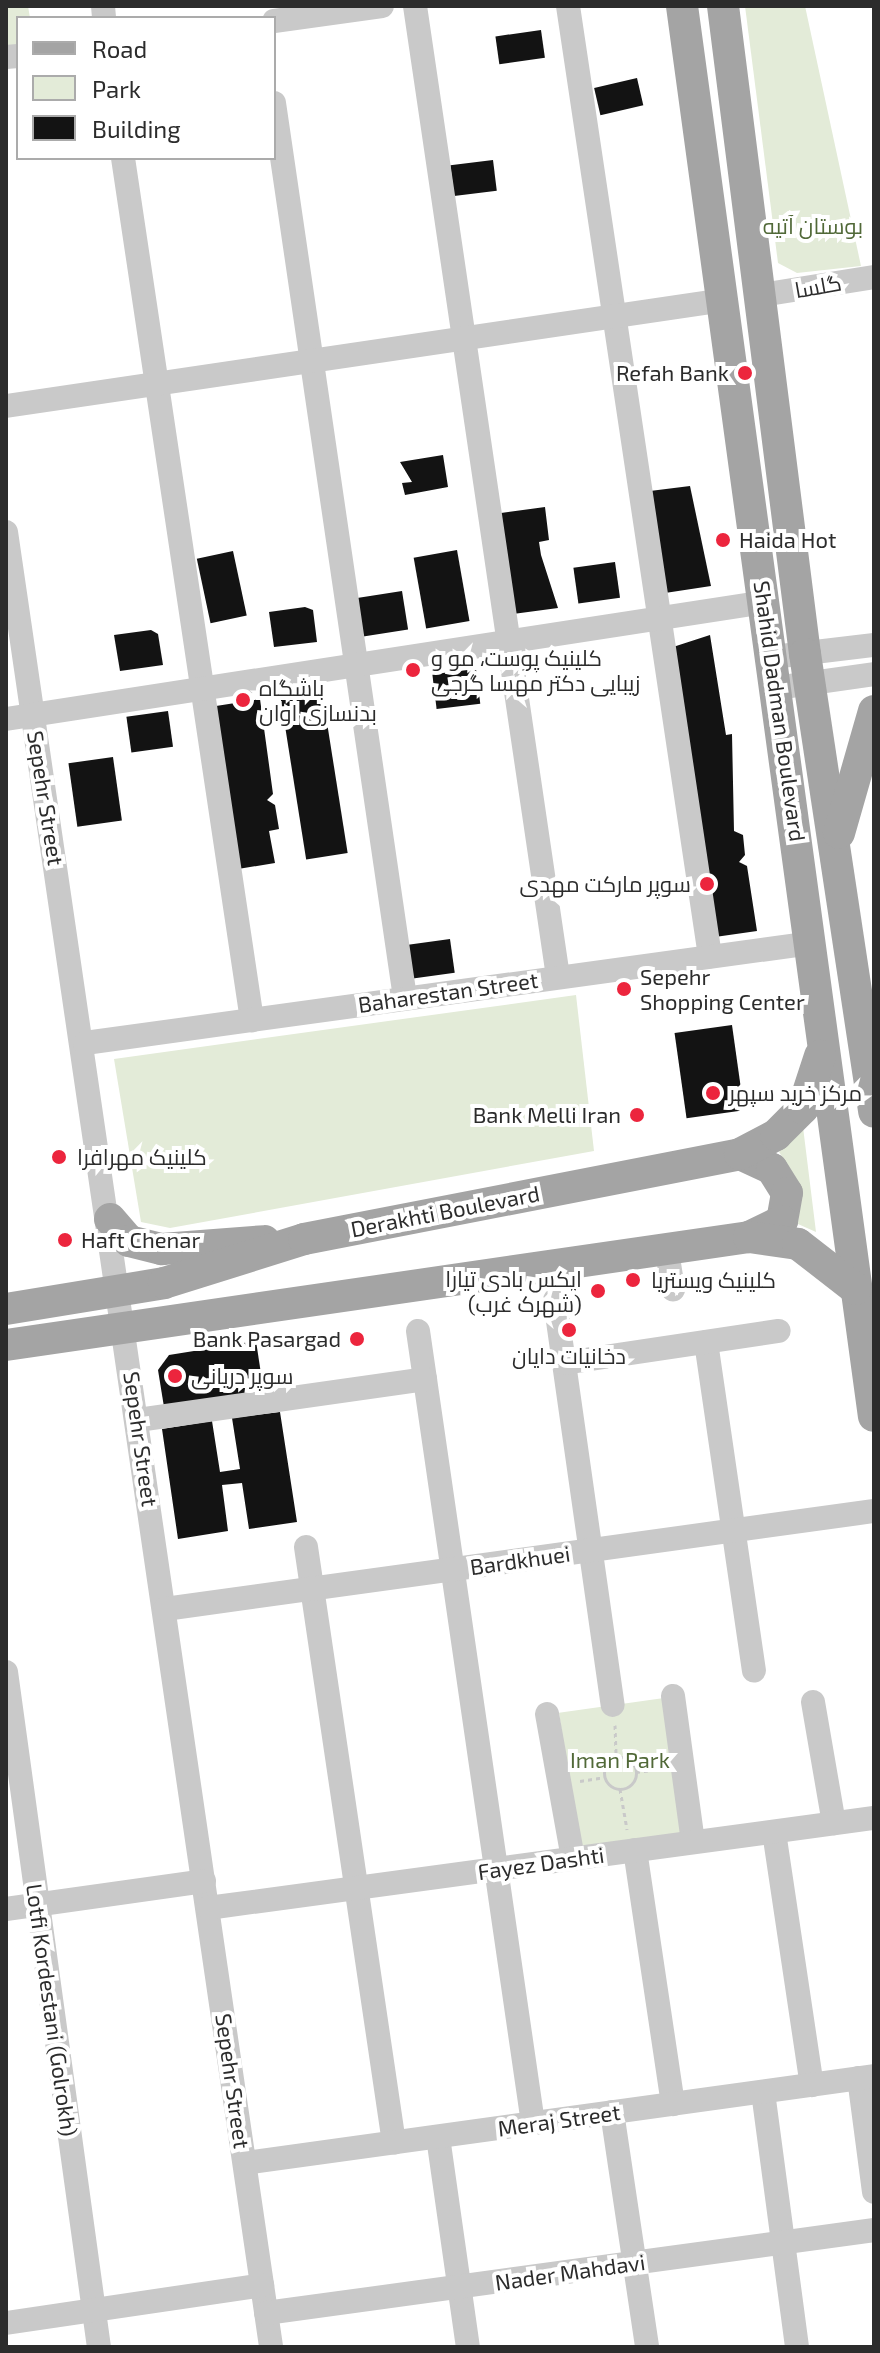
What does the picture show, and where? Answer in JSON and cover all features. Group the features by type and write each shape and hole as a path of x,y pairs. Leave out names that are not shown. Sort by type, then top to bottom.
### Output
{"main road":[{"name":"Shahid Dadman Boulevard","path":"682,6 718,301 765,602 874,1416"},
{"name":"Shahid Dadman Boulevard","path":"723,6 808,668 874,1112"},
{"path":"835,852 874,711"},
{"name":"Derakhti Boulevard","path":"14,1308 120,1292 224,1266 304,1239 740,1154 776,1135 803,1108 824,1041"},
{"path":"14,1308 16,1343 749,1237 782,1221 787,1193 772,1169 740,1154"},
{"path":"110,1219 129,1241 162,1249 304,1239"},
{"path":"749,1237 798,1244 856,1289"},
{"path":"224,1266 196,1285 196,1301 242,1311"}],"street":[{"path":"276,21 382,6"},
{"path":"415,6 558,977"},
{"path":"568,6 611,316 710,956"},
{"path":"276,117 405,998"},
{"path":"123,160 154,384 252,1020"},
{"name":"گلسا","path":"762,295 874,277"},
{"path":"6,406 718,301"},
{"name":"Sepehr Street","path":"6,532 85,1043 271,2347"},
{"path":"6,719 658,621 765,602"},
{"path":"774,673 808,668 874,645"},
{"path":"808,668 874,674"},
{"name":"Baharestan Street","path":"85,1043 811,943"},
{"path":"667,1251 673,1290"},
{"path":"555,1300 613,1705"},
{"path":"418,1331 533,2123"},
{"path":"564,1363 779,1331"},
{"path":"706,1342 731,1531 754,1671"},
{"path":"138,1420 425,1379"},
{"name":"Bardkhuei","path":"165,1609 874,1511"},
{"path":"306,1547 394,2143"},
{"name":"Lotfi Kordestani (Golrokh)","path":"6,1672 99,2347"},
{"path":"673,1696 693,1842"},
{"path":"813,1702 834,1823"},
{"path":"547,1714 573,1859"},
{"name":"Fayez Dashti","path":"208,1908 573,1859 632,1846 693,1842 874,1818"},
{"path":"774,1832 812,2085"},
{"path":"632,1846 673,2104"},
{"path":"6,1909 204,1881"},
{"path":"866,2077 874,2192"},
{"name":"Meraj Street","path":"245,2163 866,2077"},
{"path":"763,2092 797,2347"},
{"path":"612,2112 647,2347"},
{"path":"438,2137 468,2347"},
{"name":"Nader Mahdavi","path":"266,2313 874,2230"},
{"path":"6,2323 262,2285"}],"path":[{"path":"604,1777 616,1756 613,1705"},
{"path":"616,1756 636,1772"},
{"path":"620,1789 636,1772 682,1766"},
{"path":"571,1783 604,1777 620,1789 632,1846"}],"green space":[{"path":"6,6 28,6 30,16 16,16 16,46 6,48"},
{"name":"بوستان آتیه","path":"745,6 805,6 861,266 797,273 778,263"},
{"path":"576,995 594,1151 170,1228 141,1222 114,1059"},
{"path":"803,1127 816,1232 798,1224 801,1186 779,1152"},
{"name":"Iman Park","path":"664,1698 683,1833 578,1847 559,1713"}],"building":[{"path":"541,30 545,58 499,64 495,36"},
{"path":"637,78 643,105 600,115 594,88"},
{"path":"493,160 497,191 454,196 450,165"},
{"path":"443,455 448,487 405,495 402,483 412,482 400,462"},
{"path":"690,486 711,586 665,593 650,491"},
{"path":"545,507 549,540 539,542 558,608 513,614 501,513"},
{"path":"457,550 470,621 426,629 414,558"},
{"path":"233,551 247,616 211,623 197,559"},
{"path":"615,562 620,598 578,603 573,568"},
{"path":"402,591 408,630 362,637 356,598"},
{"path":"305,607 313,610 317,642 274,647 269,612"},
{"path":"151,630 158,634 163,665 120,671 114,635"},
{"path":"710,635 726,735 732,734 734,831 743,835 745,855 739,862 747,866 757,931 715,937 673,647"},
{"path":"476,669 480,704 437,709 432,674"},
{"path":"322,691 348,853 306,860 281,698"},
{"path":"260,699 273,794 267,800 275,805 279,829 269,831 275,863 238,869 216,706"},
{"path":"168,711 173,747 131,752 126,717"},
{"path":"113,757 122,820 77,827 68,763"},
{"path":"450,939 455,973 411,979 406,945"},
{"path":"732,1025 744,1110 687,1118 675,1033"},
{"path":"256,1341 265,1400 164,1407 158,1370 169,1355"},
{"path":"280,1412 297,1522 249,1529 242,1483 222,1485 228,1531 178,1539 162,1429 212,1421 220,1472 240,1469 232,1418"}],"place":[{"name":"Refah Bank","path":"745,373"},
{"name":"Haida Hot","path":"723,540"},
{"name":"کلینیک پوست، مو و زیبایی دکتر مهسا گرجی","path":"413,670"},
{"name":"باشگاه بدنسازی اوان","path":"243,700"},
{"name":"سوپر مارکت مهدی","path":"707,884"},
{"name":"Sepehr Shopping Center","path":"624,989"},
{"name":"مرکز خرید سپهر","path":"713,1093"},
{"name":"Bank Melli Iran","path":"637,1115"},
{"name":"کلینیک مهرافرا","path":"59,1157"},
{"name":"Haft Chenar","path":"65,1240"},
{"name":"کلینیک ویستریا","path":"633,1280"},
{"name":"ایکس بادی تیارا (شهرک غرب)","path":"598,1291"},
{"name":"دخانیات دایان","path":"569,1330"},
{"name":"Bank Pasargad","path":"357,1339"},
{"name":"سوپر دریانی","path":"175,1376"}]}
